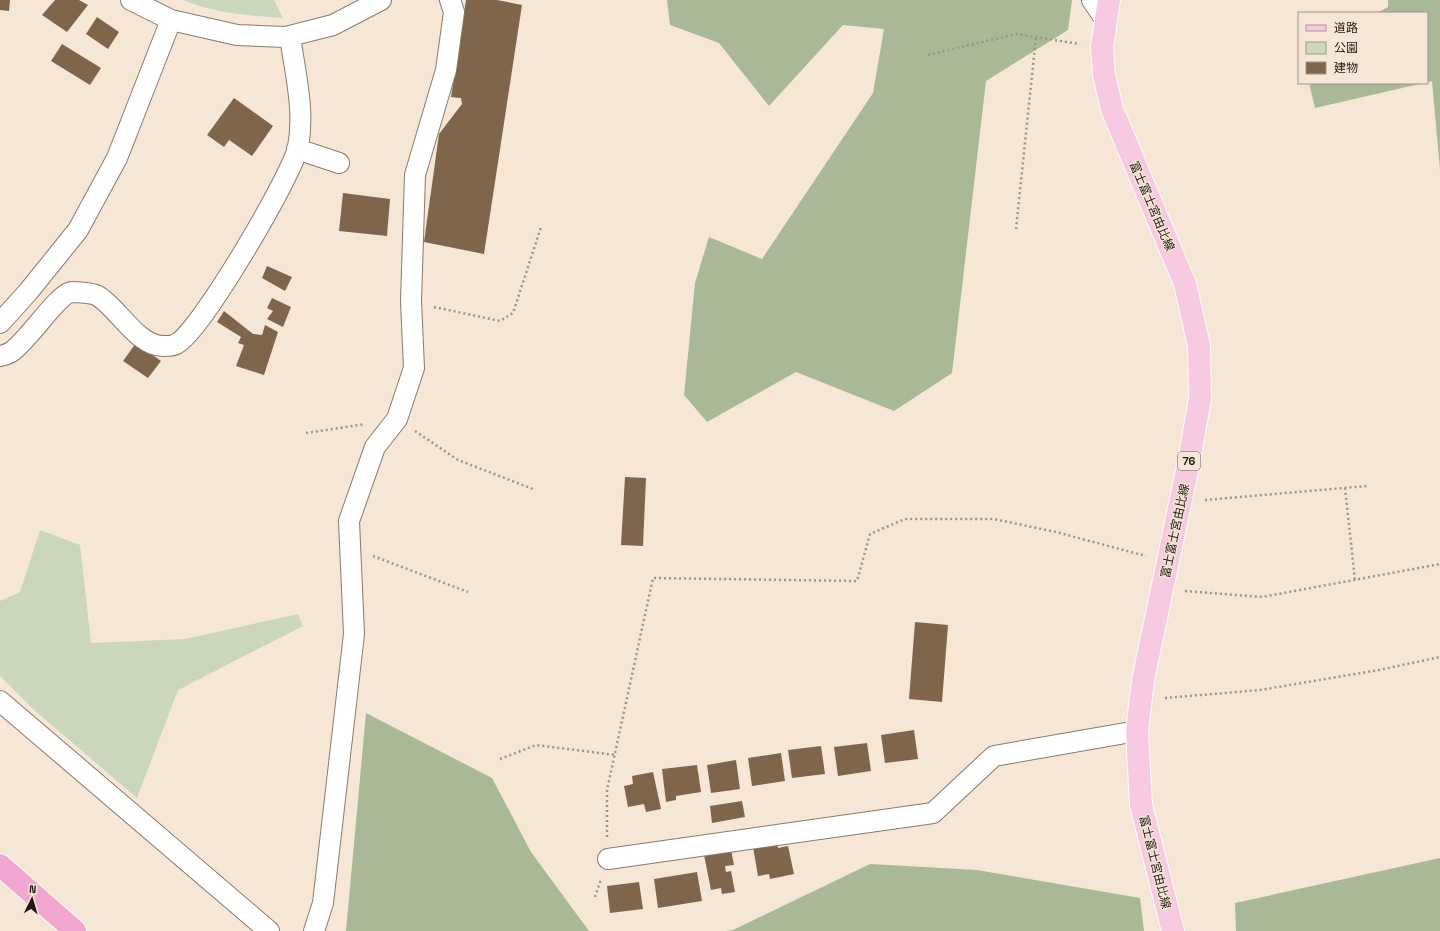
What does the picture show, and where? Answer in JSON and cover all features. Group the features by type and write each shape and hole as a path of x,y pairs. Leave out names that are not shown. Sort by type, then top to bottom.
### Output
{"highway":[{"path":"0,865 75,931"}],"main road":[{"name":"富士富士宮由比線","path":"1107,9 1102,47 1104,76 1112,108 1185,284 1199,346 1200,398 1181,502 1143,680 1137,731 1141,805 1173,931"}],"street":[{"path":"132,0 171,20 237,35 290,36 333,25 381,0"},
{"path":"314,931 323,903 354,634 349,521 375,447 397,419 414,368 411,301 415,175 446,70 454,12 450,0"},
{"path":"1092,0 1107,9"},
{"path":"0,323 28,292 78,230 117,158 171,20"},
{"path":"0,356 11,352 34,330 61,299 71,292 97,295 144,340 162,346 177,344 189,332 246,250 280,186 297,149 300,125 300,93 290,36"},
{"path":"297,149 339,163"},
{"path":"0,701 270,931"},
{"path":"608,859 933,813 994,756 1137,731"}],"path":[{"path":"928,55 1016,34 1102,47"},
{"path":"1016,229 1036,37"},
{"path":"411,301 500,321 513,314 541,227"},
{"path":"306,433 397,419 458,460 532,489"},
{"path":"1181,502 1367,486"},
{"path":"1345,488 1355,580"},
{"path":"595,896 608,859 607,790 653,578 857,581 870,534 905,519 994,519 1056,532 1168,562"},
{"path":"349,547 468,592"},
{"path":"1162,590 1262,597 1440,564"},
{"path":"1141,700 1260,690 1379,670 1440,657"},
{"path":"500,759 536,745 615,755"}],"green space":[{"path":"183,0 274,0 283,18 245,15 220,11"},
{"path":"667,0 1072,0 1068,30 986,81 952,373 894,411 796,372 707,422 684,395 695,283 709,237 762,259 873,93 884,29 843,25 769,106 719,43 670,25"},
{"path":"1388,0 1440,0 1440,170 1432,81 1428,82 1428,12 1379,12 1388,7"},
{"path":"1309,84 1420,84 1315,108"},
{"path":"40,530 80,545 91,643 185,639 298,614 303,626 178,690 137,798 33,709 0,676 0,601 20,592"},
{"path":"366,713 492,778 531,852 589,931 346,931"},
{"path":"1440,858 1440,931 1236,931 1235,903"},
{"path":"870,864 977,870 1140,898 1144,931 726,931 733,930"}],"building":[{"path":"0,0 10,0 9,11 0,10"},
{"path":"55,0 79,0 88,5 67,32 42,15"},
{"path":"466,0 497,0 522,5 484,254 424,242 439,134 462,104 461,98 451,97"},
{"path":"97,17 119,32 108,49 86,34"},
{"path":"62,44 101,68 90,85 51,61"},
{"path":"234,98 273,126 252,156 229,140 224,147 207,135"},
{"path":"343,193 390,199 387,236 339,231"},
{"path":"267,266 292,277 285,291 262,278"},
{"path":"272,298 291,307 283,327 267,319 273,311 267,308"},
{"path":"224,311 253,334 262,335 265,325 278,332 264,375 236,366 244,345 238,343 241,337 217,322"},
{"path":"136,343 161,361 148,378 123,361"},
{"path":"625,477 646,478 643,546 621,545"},
{"path":"915,622 948,625 942,702 909,699"},
{"path":"914,730 918,759 885,763 881,735"},
{"path":"867,743 871,771 838,776 834,747"},
{"path":"821,746 825,774 792,778 788,750"},
{"path":"781,753 785,781 752,786 748,758"},
{"path":"736,760 740,789 711,793 707,765"},
{"path":"697,765 701,792 676,796 676,800 666,802 662,769"},
{"path":"653,772 661,809 646,812 644,804 628,807 624,786 633,784 632,776"},
{"path":"742,801 745,817 712,823 710,806"},
{"path":"777,842 778,848 788,846 794,874 770,879 769,874 758,876 753,847"},
{"path":"731,850 734,865 725,866 726,872 731,871 735,892 722,894 721,888 711,890 704,855"},
{"path":"697,872 702,901 658,908 654,879"},
{"path":"639,882 643,909 610,913 607,886"}]}
